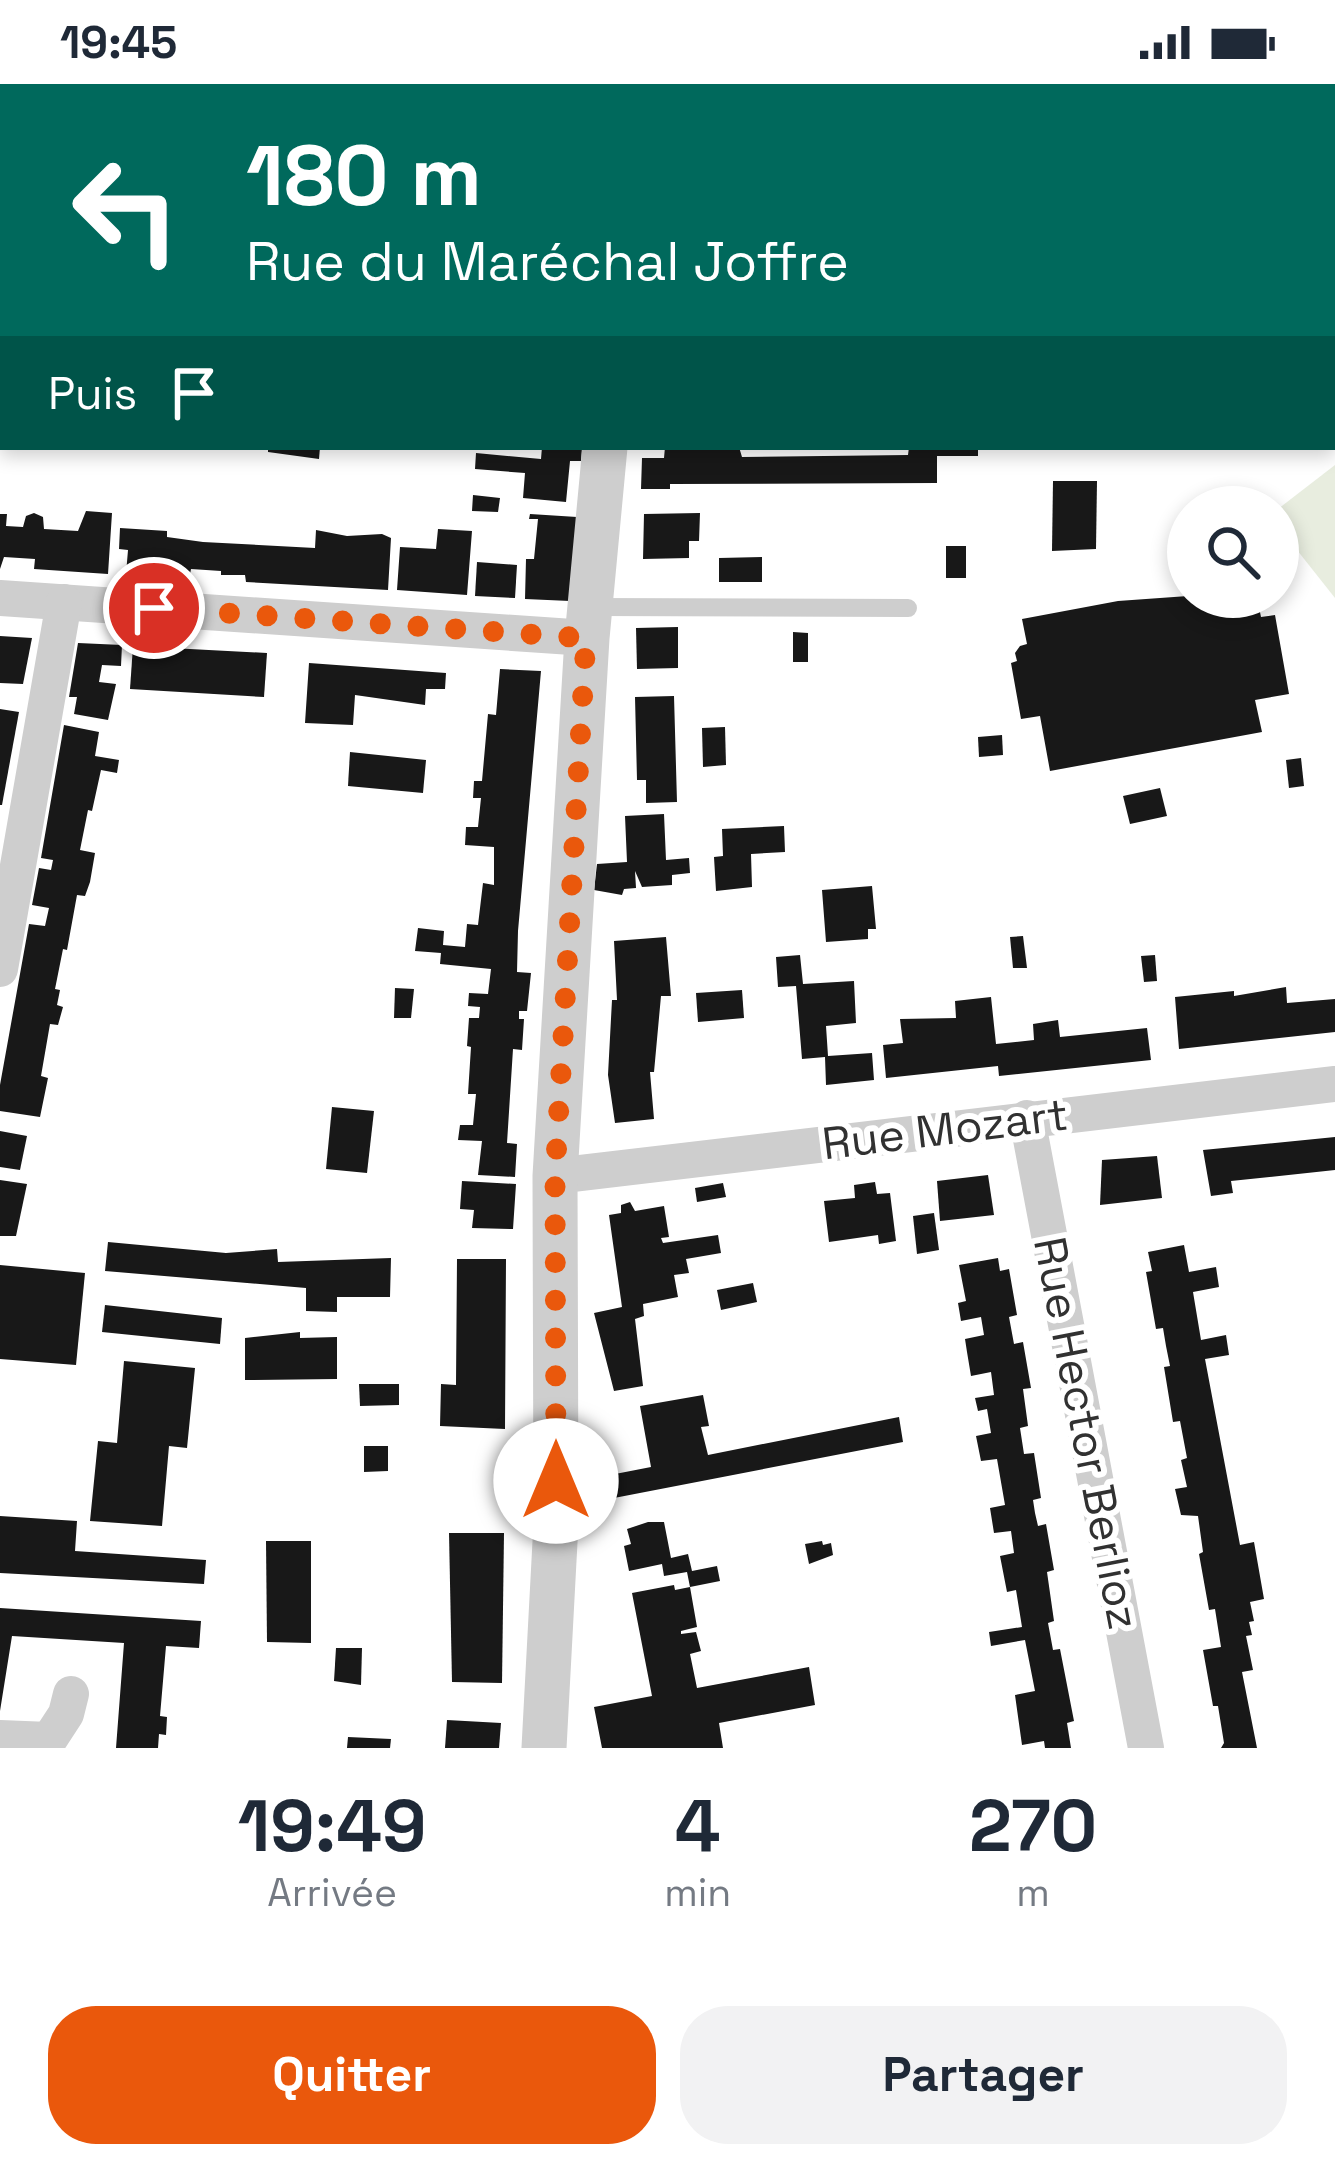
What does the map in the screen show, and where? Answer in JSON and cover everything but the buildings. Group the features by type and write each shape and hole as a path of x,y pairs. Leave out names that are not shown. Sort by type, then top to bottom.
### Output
{"street":[{"path":"544,1748 556,1523 555,1176 588,623 605,450"},
{"path":"0,598 588,623"},
{"path":"0,968 64,602"},
{"name":"Rue Mozart","path":"555,1176 1335,1084"},
{"name":"Rue Hector Berlioz","path":"1028,1118 1146,1748"},
{"path":"0,1738 49,1740 66,1714 70,1694"}],"lane":[{"path":"588,623 908,608"}],"shaded area":[{"path":"1335,465 1335,598 1299,553 1299,493"}],"route":[{"path":"154,608 586,638 555,1176 556,1481"}]}
